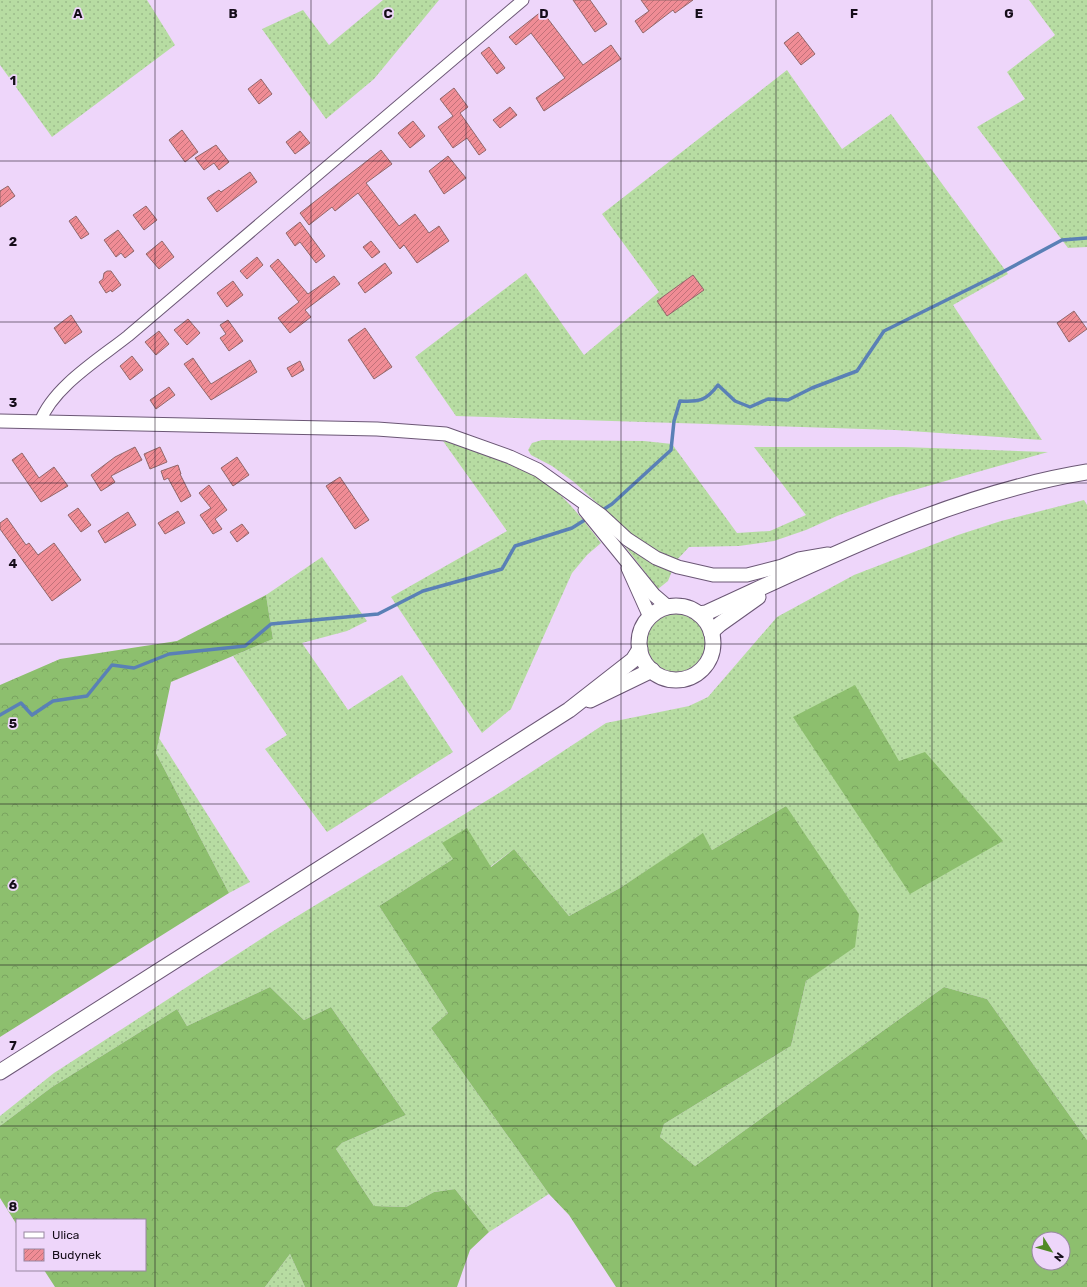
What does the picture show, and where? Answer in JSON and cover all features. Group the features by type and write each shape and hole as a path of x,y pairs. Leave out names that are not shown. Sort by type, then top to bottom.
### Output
{"main road":[{"path":"699,614 706,613 788,577 839,552 944,510 1029,485 1087,472"},
{"path":"711,632 720,624 788,577"},
{"path":"668,607 684,607 699,614 708,625 713,640 710,656 702,669 696,674 688,677 673,679 665,678 652,670 642,657 640,649 641,632 650,617 658,610 668,607"},
{"path":"0,1072 569,710 633,660 640,649"},
{"path":"569,710 652,670"}],"street":[{"path":"40,422 52,400 68,384 134,331 523,0"},
{"path":"0,422 377,429 446,434 529,465 547,476 594,515 627,539 656,558 678,567 713,575 747,575 782,566 799,559 839,552"},
{"path":"594,515 624,559 654,595 668,607"},
{"path":"624,559 650,617"}],"green space":[{"path":"0,0 147,0 175,45 52,137 0,65"},
{"path":"383,0 439,0 374,79 326,119 262,29 303,10 329,45"},
{"path":"1029,0 1087,0 1087,247 1068,248 977,127 1025,99 1007,72 1055,35"},
{"path":"787,70 842,149 891,114 1008,274 953,305 1042,440 895,430 456,416 415,357 526,273 584,355 659,292 602,214"},
{"path":"542,440 644,441 672,444 737,533 770,531 806,515 754,447 903,447 1048,452 889,497 774,541 739,546 689,547 676,561 636,539 574,482 552,466 531,455 528,450 532,443"},
{"path":"443,441 500,459 522,468 543,481 562,496 601,543 587,555 572,573 511,709 482,733 391,597 507,531"},
{"path":"1084,500 1087,505 1087,1140 987,999 944,987 695,1166 660,1137 664,1124 791,1046 806,981 855,946 786,806 712,850 703,834 620,888 569,916 514,849 490,867 453,859 379,906 448,1013 431,1028 549,1194 489,1232 455,1189 434,1192 406,1207 374,1206 336,1149 342,1143 406,1115 331,1007 304,1020 270,987 187,1026 177,1009 52,1087 0,1126 0,1116 54,1073 278,928 504,790 606,723 689,706 708,697 777,617 854,575 958,535 1001,521"},
{"path":"624,545 672,571 668,581 658,589"},
{"path":"322,557 367,621 347,631 302,643 348,710 402,675 453,752 327,832 265,749 287,735 233,656 273,639 266,595"},
{"path":"266,595 273,639 171,682 156,753 229,893 0,1037 0,685 60,659 177,641"},
{"path":"676,614 687,616 700,627 703,632 705,643 703,654 692,667 687,670 676,672 665,670 652,659 649,654 647,643 649,632 660,619 665,616"},
{"path":"855,685 899,761 925,752 1003,841 910,894 793,717"},
{"path":"159,738 250,882 229,893 156,753"},
{"path":"786,806 859,914 855,947 806,981 791,1046 664,1124 660,1137 695,1166 944,987 987,999 1087,1140 1087,1287 616,1287 569,1215 549,1194 431,1028 448,1013 379,906 453,859 442,843 467,828 491,867 514,849 569,916 620,888 703,833 712,850"},
{"path":"270,987 304,1020 331,1007 406,1115 342,1143 336,1149 374,1206 406,1207 434,1192 455,1189 489,1232 470,1250 457,1287 305,1287 290,1254 265,1287 55,1287 45,1271 146,1271 146,1219 16,1219 16,1223 0,1198 0,1126 52,1087 177,1009 187,1026"},
{"path":"290,1254 305,1287 265,1287"}],"building":[{"path":"573,0 590,0 607,24 595,32"},
{"path":"641,0 693,0 675,13 673,10 643,33 635,21 649,11"},
{"path":"542,11 583,65 611,45 621,59 544,111 536,98 565,78 531,33 516,45 509,37"},
{"path":"798,32 815,54 801,65 784,43"},
{"path":"489,47 505,68 497,74 481,53"},
{"path":"261,79 272,94 259,104 248,89"},
{"path":"454,88 468,107 460,113 486,150 479,155 467,138 453,148 438,127 453,116 440,99"},
{"path":"510,107 517,115 500,128 493,120"},
{"path":"413,121 425,136 410,148 398,133"},
{"path":"182,130 198,152 185,162 169,140"},
{"path":"300,131 310,143 295,154 286,142"},
{"path":"216,145 229,162 219,170 214,163 204,170 195,158"},
{"path":"381,150 392,164 366,183 399,226 415,214 429,233 439,226 449,241 417,263 404,245 400,249 358,193 335,211 332,207 309,225 300,213"},
{"path":"448,156 466,178 444,194 429,171"},
{"path":"250,172 257,182 217,212 207,198 219,190 221,192"},
{"path":"8,186 15,196 0,207 0,191"},
{"path":"146,206 157,220 144,230 133,215"},
{"path":"76,216 89,234 81,239 69,221"},
{"path":"300,222 325,256 316,263 300,242 295,246 286,233"},
{"path":"118,230 134,251 125,258 121,253 116,257 104,240"},
{"path":"162,241 174,257 159,269 146,254"},
{"path":"371,241 380,252 372,258 363,247"},
{"path":"257,257 263,265 247,279 240,271"},
{"path":"278,259 308,294 334,276 340,284 305,310 311,317 290,333 278,318 299,302 270,266"},
{"path":"385,263 392,273 365,293 358,283"},
{"path":"111,271 121,285 112,292 111,290 106,293 99,282 103,279 104,273"},
{"path":"693,275 704,290 667,316 657,301"},
{"path":"233,281 243,295 227,307 217,293"},
{"path":"1074,311 1087,329 1069,342 1057,323"},
{"path":"71,315 82,332 65,344 54,328"},
{"path":"188,319 200,333 187,345 174,330"},
{"path":"228,320 243,341 229,351 220,338 226,334 220,325"},
{"path":"365,328 392,367 374,379 348,340"},
{"path":"159,331 169,344 156,355 145,342"},
{"path":"132,356 143,370 130,380 120,366"},
{"path":"193,358 211,384 250,360 257,372 211,400 184,364"},
{"path":"300,361 304,370 292,377 287,368"},
{"path":"169,387 175,395 156,409 150,400"},
{"path":"135,447 142,460 111,476 115,482 101,491 91,475 115,457"},
{"path":"160,447 167,462 150,469 144,454"},
{"path":"22,453 39,478 54,467 68,486 41,502 12,460"},
{"path":"237,457 249,475 233,486 221,468"},
{"path":"178,465 180,474 191,496 181,502 168,478 164,480 161,471"},
{"path":"340,477 369,520 355,529 326,486"},
{"path":"209,485 227,510 215,519 222,529 213,534 200,515 211,508 199,493"},
{"path":"78,508 91,525 81,532 68,515"},
{"path":"178,511 185,523 165,534 158,523"},
{"path":"128,512 136,525 105,543 98,531"},
{"path":"7,518 26,545 29,543 38,555 54,543 81,580 52,601 0,529 0,523"},
{"path":"242,524 249,533 237,542 230,532"}],"waterway":[{"path":"601,511 612,504 671,450 674,421 680,401 697,401 702,399 710,394 718,385 735,401 750,407 768,399 788,400 812,388 857,371 884,331 995,276 1062,240 1087,238"},
{"path":"0,715 21,703 32,715 53,701 87,696 112,665 134,668 169,654 245,646 271,624 378,614 423,591 502,569 515,546 572,528 588,518"}]}
